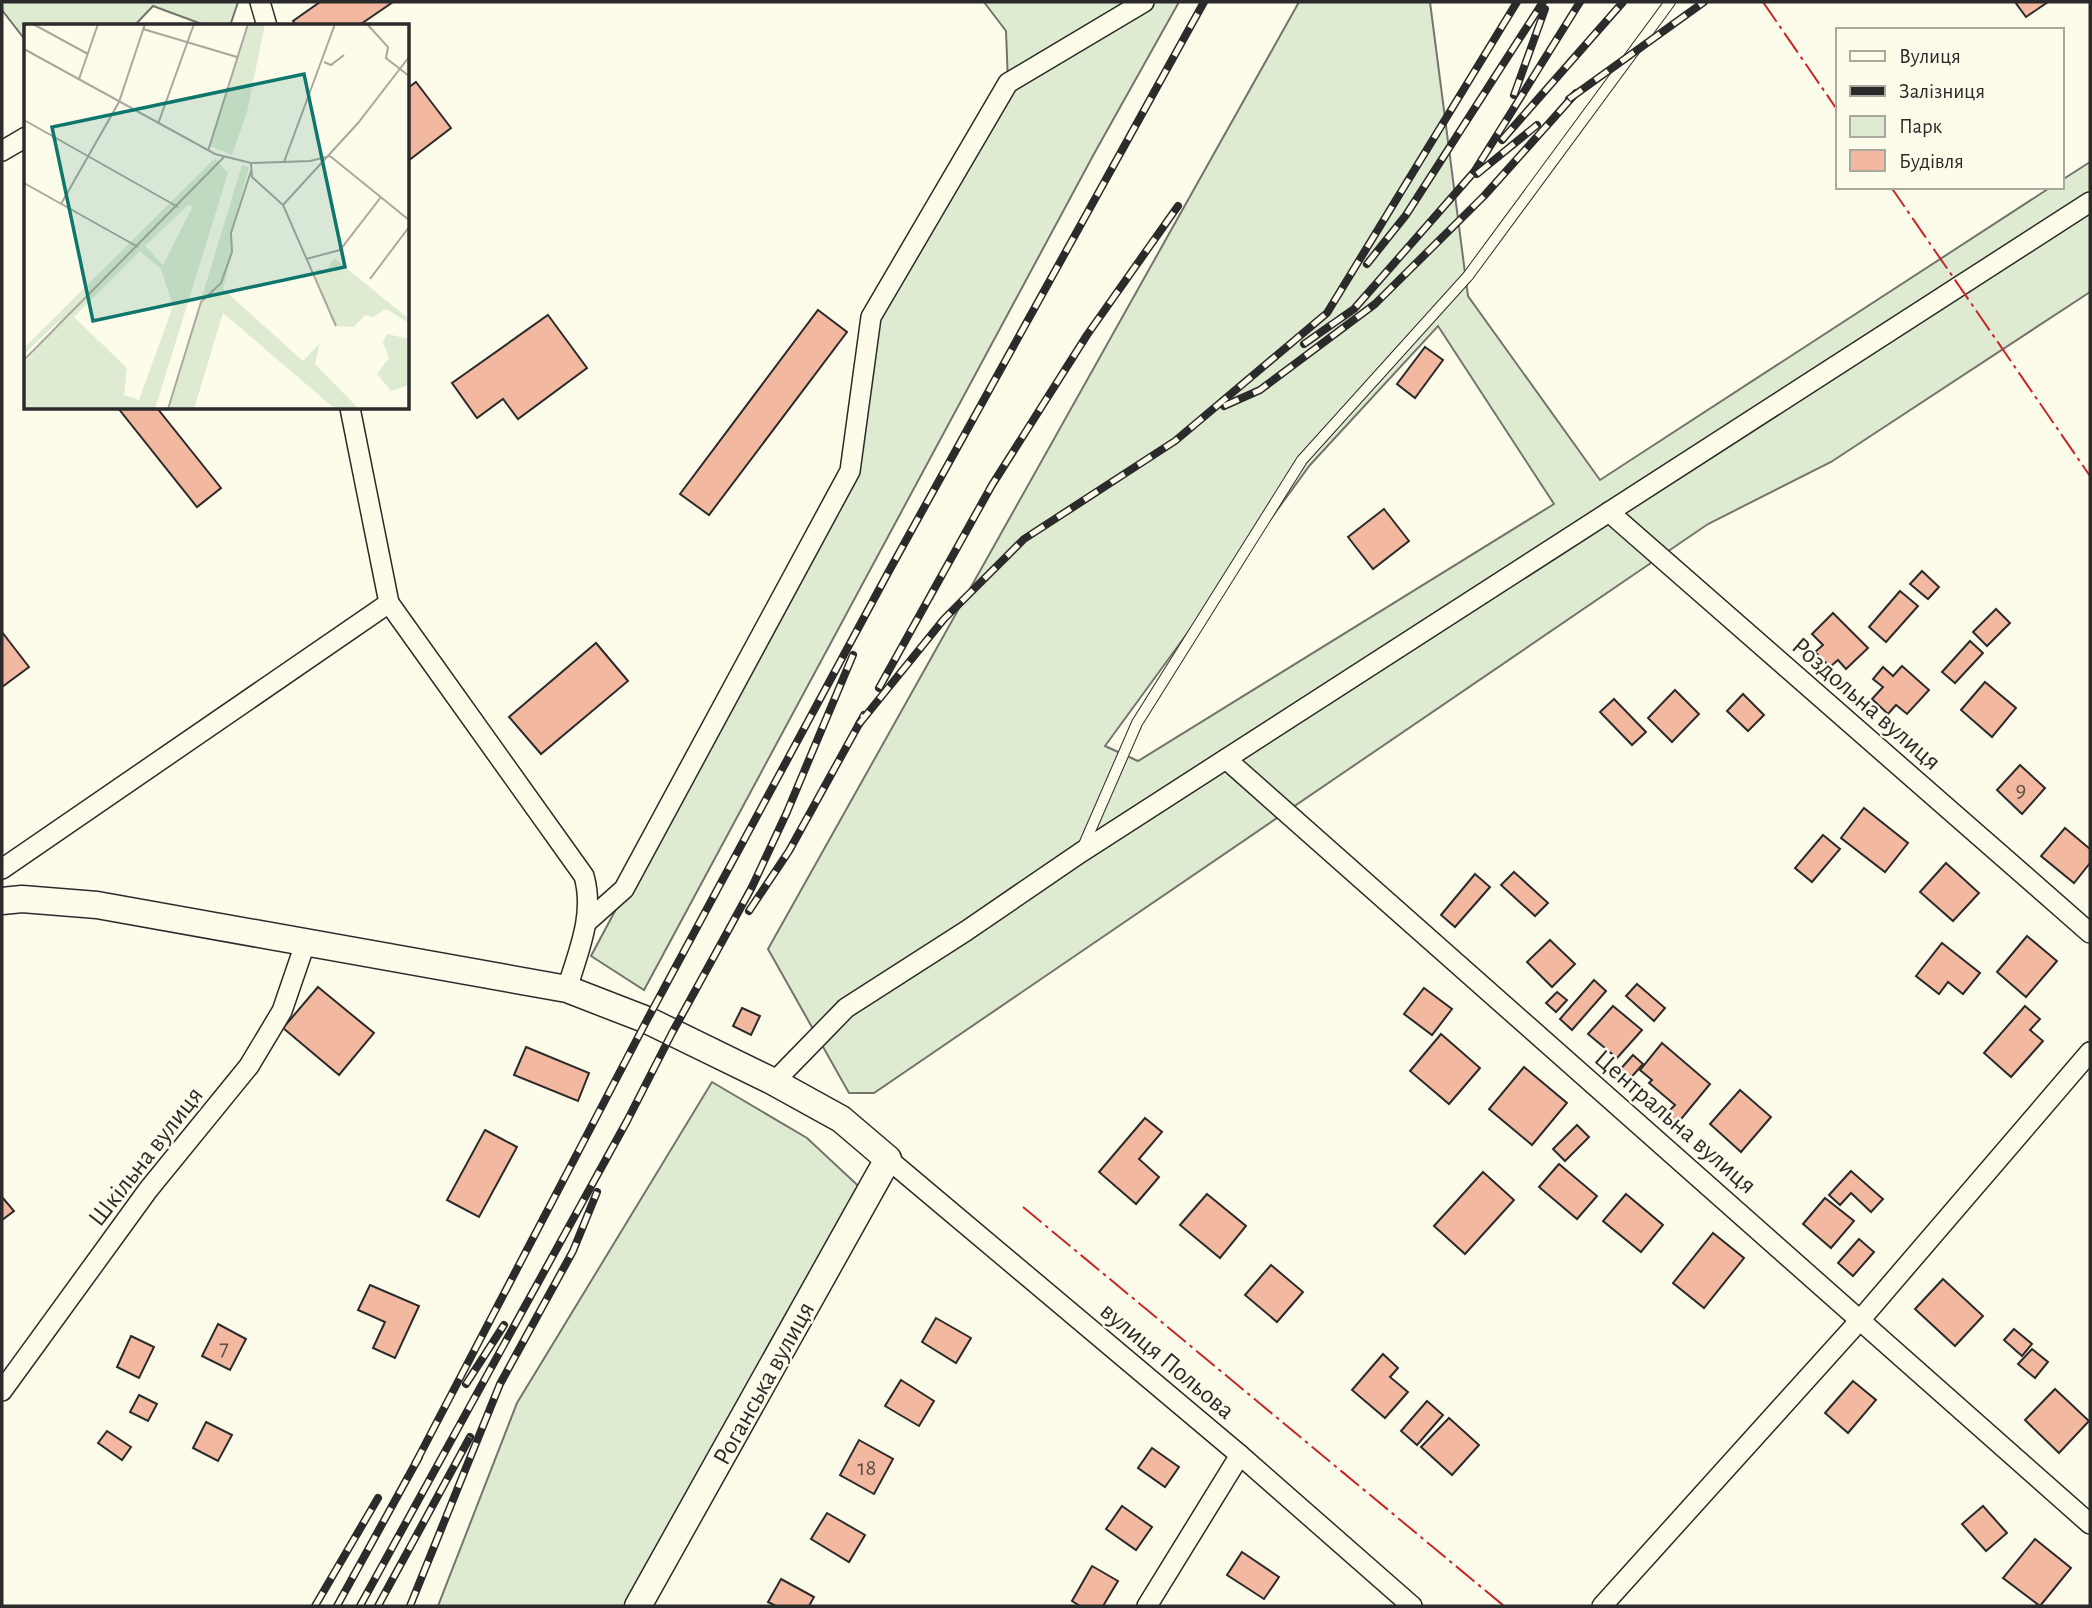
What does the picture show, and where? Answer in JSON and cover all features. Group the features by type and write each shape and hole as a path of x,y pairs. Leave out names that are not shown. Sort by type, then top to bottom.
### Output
{"street":[{"path":"261,2 266,24"},
{"path":"587,922 624,888 850,471 871,317 1008,83 1144,2"},
{"path":"2,151 24,138"},
{"path":"774,1082 846,1008 966,932 1080,853 2090,202"},
{"path":"350,410 389,603 584,876 589,890 587,922 567,989"},
{"name":"Роздольна вулиця","path":"1609,512 2090,933"},
{"path":"2,869 389,603"},
{"name":"Центральна вулиця","path":"1226,759 2090,1524"},
{"path":"2,901 22,899 97,905 567,989 647,1020 774,1082 841,1119 888,1159"},
{"name":"Шкільна вулиця","path":"2,1391 148,1190 250,1066 282,1011 306,941"},
{"path":"1602,1606 1861,1320 2090,1052"},
{"name":"вулиця Польова","path":"888,1159 1240,1455 1412,1606"},
{"name":"Роганська вулиця","path":"638,1606 888,1159"},
{"path":"1147,1606 1240,1455"}],"lane":[{"path":"1080,853 1137,723 1302,460 1468,276 1670,2"}],"green space":[{"path":"2,2 238,2 231,24 202,24 153,6 136,24 24,24 24,38 2,10"},
{"path":"984,2 1179,2 1095,152 644,990 591,956 850,471 871,317 1008,83 1006,31"},
{"path":"1299,2 1430,2 1468,296 1600,480 2048,189 2064,189 2064,179 2090,162 2090,292 1831,462 1708,524 874,1093 849,1093 768,949","holes":["1438,326 1554,504 1138,761 1105,746 1310,465"]},
{"path":"712,1082 807,1138 868,1195 638,1606 438,1606 517,1403"}],"building":[{"path":"320,2 393,2 361,24 295,24 293,21"},
{"path":"2015,2 2048,2 2026,17"},
{"path":"416,82 451,128 410,159 410,86"},
{"path":"818,310 847,332 709,515 680,494"},
{"path":"548,315 587,368 518,419 503,399 477,418 452,383"},
{"path":"1425,347 1443,360 1415,398 1397,384"},
{"path":"120,410 159,410 221,488 197,507"},
{"path":"1384,509 1409,541 1373,569 1348,537"},
{"path":"1922,571 1939,587 1928,599 1910,584"},
{"path":"1900,591 1918,606 1886,642 1869,627"},
{"path":"1996,609 2010,623 1987,646 1973,632"},
{"path":"1833,613 1868,648 1846,669 1838,660 1830,667 1815,652 1823,645 1812,634"},
{"path":"2,632 29,667 2,687"},
{"path":"1970,641 1983,653 1955,683 1942,672"},
{"path":"596,643 628,681 541,754 509,717"},
{"path":"1902,666 1929,690 1907,714 1896,705 1888,714 1872,699 1883,687 1873,679 1883,667 1893,676"},
{"path":"1985,682 2016,708 1992,737 1961,710"},
{"path":"1675,690 1699,714 1672,742 1648,718"},
{"path":"1743,694 1764,715 1748,731 1727,711"},
{"path":"1614,699 1646,732 1632,745 1600,712"},
{"path":"2020,765 2045,788 2022,814 1997,790"},
{"path":"1864,808 1908,843 1885,872 1841,838"},
{"path":"2065,828 2090,849 2090,863 2074,883 2041,856"},
{"path":"1823,835 1840,849 1812,882 1795,868"},
{"path":"1946,863 1979,893 1953,921 1920,892"},
{"path":"1514,872 1548,903 1535,916 1501,885"},
{"path":"1475,874 1490,887 1455,927 1441,915"},
{"path":"2027,936 2057,961 2026,997 1997,972"},
{"path":"1550,940 1575,964 1552,987 1527,962"},
{"path":"1942,943 1980,973 1963,994 1948,982 1939,994 1916,976"},
{"path":"1594,980 1606,991 1572,1030 1560,1019"},
{"path":"1637,984 1665,1008 1654,1021 1626,996"},
{"path":"318,987 374,1033 339,1075 283,1028"},
{"path":"1424,988 1452,1009 1432,1035 1404,1014"},
{"path":"1557,992 1567,1000 1556,1012 1546,1003"},
{"path":"1613,1006 1642,1030 1617,1058 1588,1034"},
{"path":"2025,1006 2040,1019 2030,1030 2043,1041 2011,1077 1984,1053"},
{"path":"742,1008 760,1016 751,1035 733,1026"},
{"path":"1441,1034 1480,1068 1449,1104 1410,1071"},
{"path":"1662,1043 1710,1084 1677,1124 1666,1114 1675,1105 1649,1083 1652,1080 1640,1070"},
{"path":"526,1047 589,1073 578,1101 514,1075"},
{"path":"1633,1055 1643,1064 1627,1082 1617,1073"},
{"path":"1524,1067 1567,1103 1532,1145 1489,1109"},
{"path":"1740,1090 1771,1117 1741,1152 1710,1124"},
{"path":"1145,1118 1162,1132 1139,1159 1159,1177 1136,1204 1099,1172"},
{"path":"1577,1125 1589,1137 1565,1161 1553,1149"},
{"path":"485,1130 517,1147 479,1217 447,1200"},
{"path":"1559,1164 1597,1196 1577,1219 1539,1187"},
{"path":"1851,1171 1883,1199 1871,1212 1851,1193 1840,1205 1829,1195"},
{"path":"1483,1172 1514,1200 1465,1254 1434,1226"},
{"path":"1207,1194 1246,1226 1220,1258 1180,1225"},
{"path":"1626,1194 1663,1225 1641,1252 1603,1221"},
{"path":"2,1197 14,1211 2,1220"},
{"path":"1825,1198 1854,1221 1831,1248 1803,1224"},
{"path":"1713,1233 1744,1258 1704,1308 1673,1283"},
{"path":"1859,1239 1874,1252 1853,1276 1838,1263"},
{"path":"1271,1265 1303,1292 1277,1322 1245,1295"},
{"path":"1943,1279 1983,1316 1955,1346 1915,1309"},
{"path":"370,1285 419,1306 395,1358 373,1348 385,1322 358,1310"},
{"path":"936,1318 971,1338 956,1363 922,1342"},
{"path":"218,1324 246,1339 230,1370 202,1356"},
{"path":"2014,1329 2032,1344 2022,1356 2004,1340"},
{"path":"131,1336 154,1347 139,1378 117,1367"},
{"path":"2032,1349 2048,1362 2035,1378 2018,1364"},
{"path":"1383,1354 1398,1368 1390,1377 1408,1392 1385,1418 1352,1390"},
{"path":"901,1380 934,1401 919,1426 885,1406"},
{"path":"1853,1381 1876,1400 1848,1433 1825,1413"},
{"path":"2055,1389 2089,1421 2059,1453 2025,1420"},
{"path":"139,1395 157,1404 148,1421 130,1412"},
{"path":"1427,1401 1443,1415 1417,1445 1401,1431"},
{"path":"1449,1418 1479,1445 1452,1475 1421,1447"},
{"path":"206,1422 232,1435 218,1461 193,1448"},
{"path":"107,1431 131,1447 122,1460 98,1443"},
{"path":"859,1440 893,1459 874,1494 840,1475"},
{"path":"1152,1448 1179,1467 1165,1487 1138,1468"},
{"path":"1122,1506 1152,1527 1136,1550 1106,1529"},
{"path":"1983,1506 2007,1533 1986,1551 1962,1524"},
{"path":"827,1513 865,1535 849,1562 811,1539"},
{"path":"2035,1539 2071,1568 2040,1606 2003,1578"},
{"path":"1242,1552 1279,1577 1264,1599 1227,1575"},
{"path":"1092,1566 1118,1581 1103,1606 1080,1606 1072,1601"},
{"path":"781,1579 814,1597 809,1606 776,1606 768,1602"}],"railway":[{"path":"415,1464 647,1020 889,571 1204,2"},
{"path":"859,724 944,619 1024,539 1175,441 1327,313 1517,2"},
{"path":"1367,264 1406,215 1543,2"},
{"path":"1304,344 1354,309 1474,172 1580,2"},
{"path":"1502,140 1623,2"},
{"path":"1569,99 1704,2"},
{"path":"1514,95 1545,9"},
{"path":"1224,406 1260,390 1375,304 1484,196 1576,93"},
{"path":"1477,174 1537,125"},
{"path":"879,688 992,485 1087,335 1178,206"},
{"path":"360,1606 627,1121 752,887 787,812 853,655"},
{"path":"749,911 789,851 864,715"},
{"path":"410,1606 500,1384 573,1251 597,1192"},
{"path":"466,1384 504,1325"},
{"path":"378,1606 470,1437"},
{"path":"337,1606 419,1457"},
{"path":"315,1606 378,1498"}],"power":[{"path":"1763,2 1836,108"},
{"path":"1892,189 2090,476"},
{"path":"1023,1207 1504,1606"}]}
